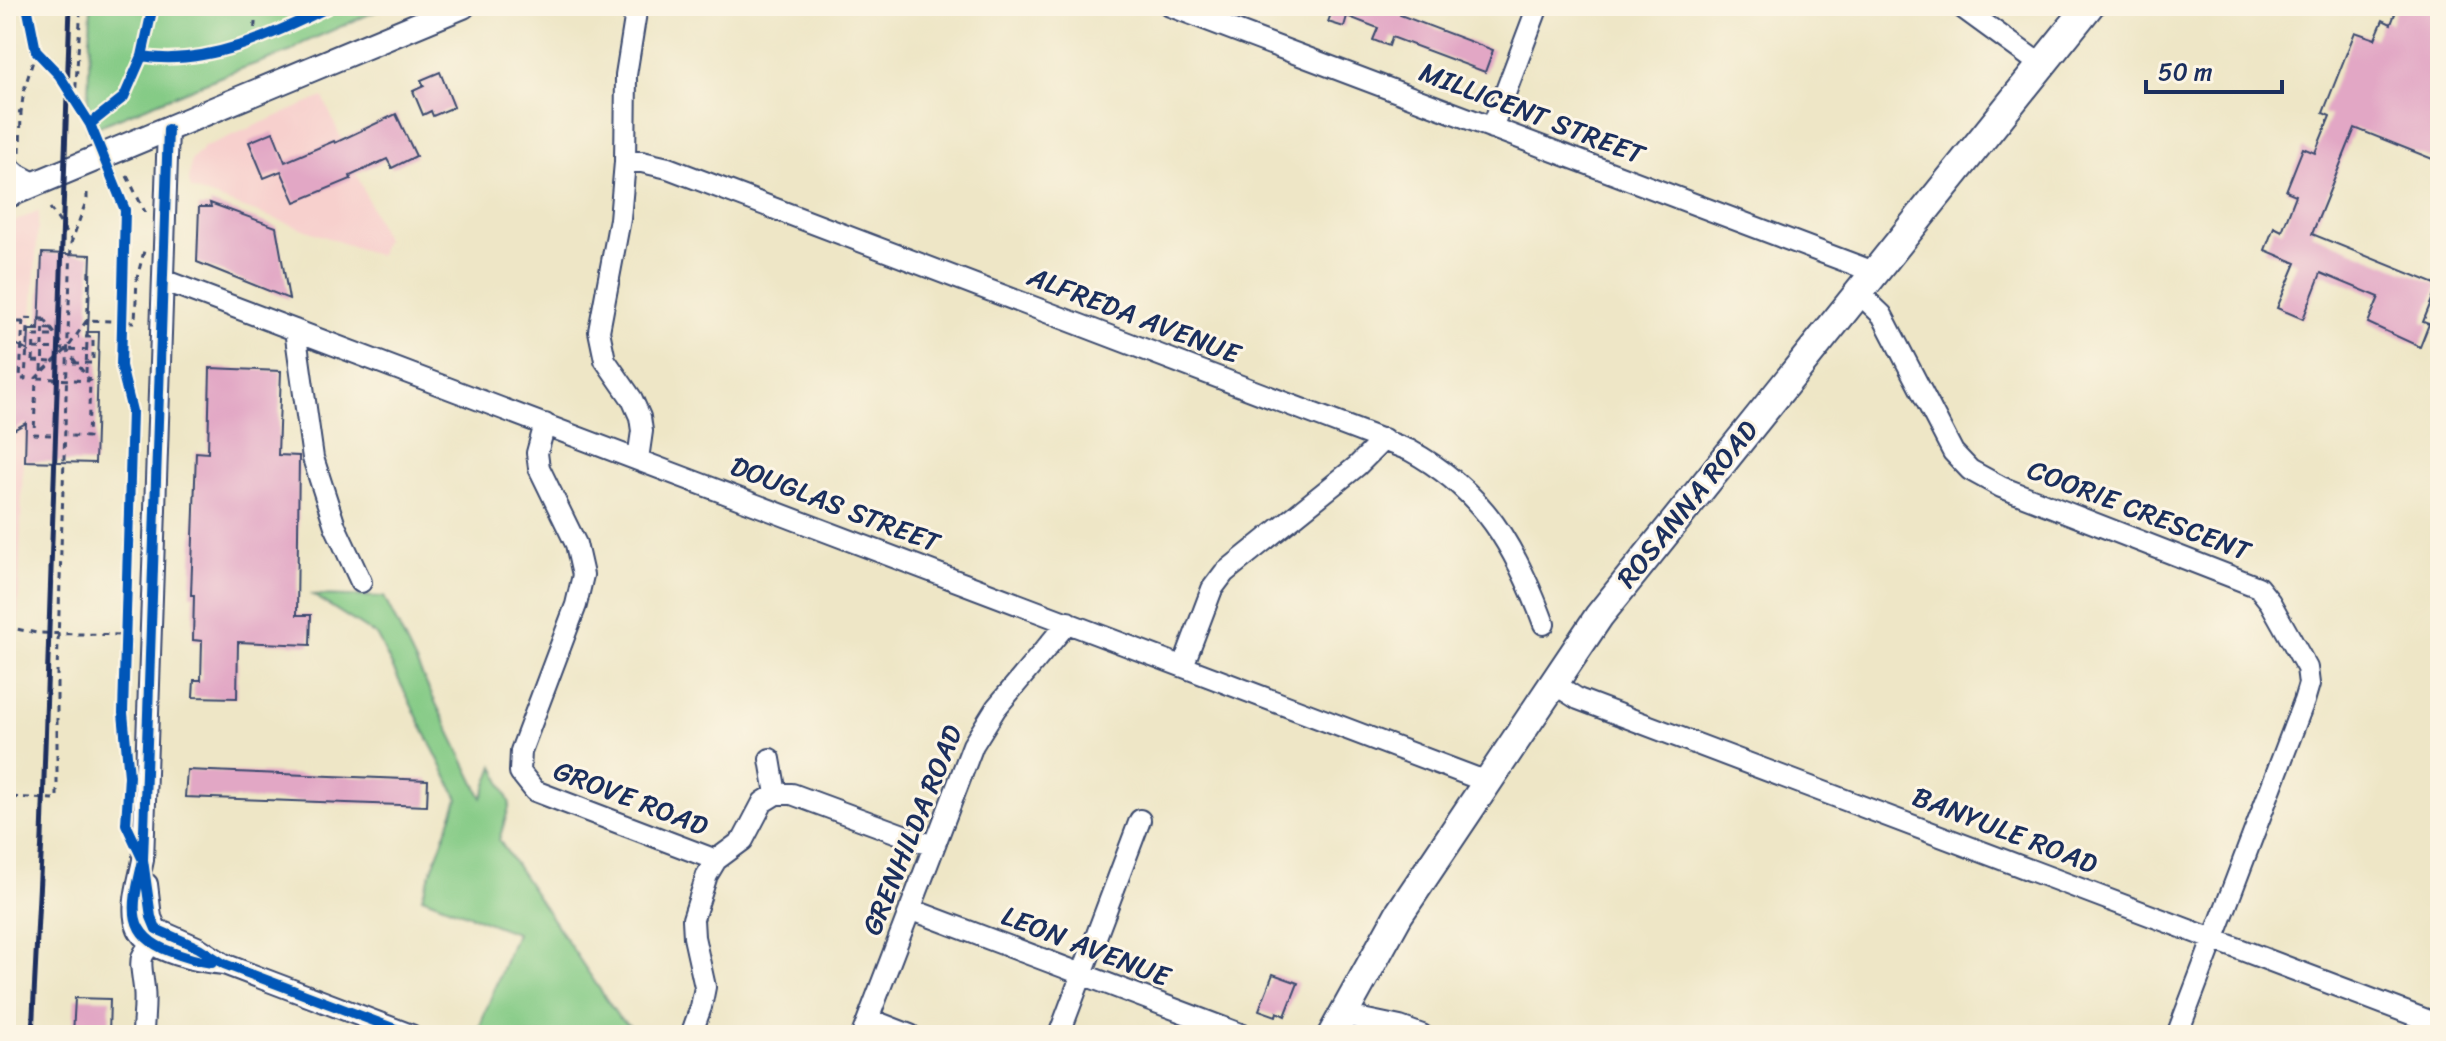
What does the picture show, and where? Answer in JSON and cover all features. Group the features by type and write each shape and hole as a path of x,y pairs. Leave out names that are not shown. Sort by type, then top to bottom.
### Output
{"highway":[{"name":"ROSANNA ROAD","path":"1343,1015 1399,914 1573,652 1632,573 2089,6"}],"main road":[{"path":"6,196 463,6"}],"street":[{"path":"629,456 642,424 635,406 605,360 599,331 617,247 625,162 626,75 637,6"},
{"name":"MILLICENT STREET","path":"1170,6 1492,128 1866,282"},
{"path":"1492,128 1538,6"},
{"path":"1960,6 2041,65"},
{"path":"143,1035 144,988 153,934 143,860 168,129"},
{"path":"12,162 17,174 36,184"},
{"name":"ALFREDA AVENUE","path":"625,162 668,168 1384,439 1428,460 1465,488 1498,527 1522,567 1544,624"},
{"name":"DOUGLAS STREET","path":"163,280 1487,782"},
{"name":"COORIE CRESCENT","path":"1866,282 1953,452 1970,470 2001,487 2258,587 2302,656 2309,677 2307,690 2177,1035"},
{"path":"295,330 313,458 335,526 361,582"},
{"name":"GROVE ROAD","path":"552,427 546,479 576,544 583,575 576,605 521,751 520,772 535,791 716,860 707,875 693,919 705,987 691,1035"},
{"path":"1183,666 1212,589 1224,573 1357,466 1384,439"},
{"name":"GRENHILDA ROAD","path":"866,1027 933,846 980,732 996,708 1068,622"},
{"name":"BANYULE ROAD","path":"1553,683 1578,699 2440,1025"},
{"path":"770,759 776,794"},
{"path":"716,860 743,840 758,807 776,794 800,796 933,846"},
{"path":"1059,1035 1140,820"},
{"name":"LEON AVENUE","path":"910,909 1243,1035"},
{"path":"153,934 199,948 224,964 411,1035"},
{"path":"1343,1015 1422,1035"},
{"path":"866,1027 910,1035"}],"path":[{"path":"75,100 81,6"},
{"path":"240,44 258,38 256,6"},
{"path":"12,162 24,90 40,55 33,37"},
{"path":"67,88 82,112"},
{"path":"6,111 21,112"},
{"path":"127,176 145,209 144,223"},
{"path":"6,816 7,797 57,799 71,239 87,192"},
{"path":"50,208 71,239"},
{"path":"87,320 135,322 137,278 144,249"},
{"path":"73,363 93,363 87,320 89,269 95,254"},
{"path":"121,336 122,306"},
{"path":"52,329 28,328 25,379 20,379 23,318 44,319 52,329 67,349 85,375 95,386"},
{"path":"42,371 44,319"},
{"path":"51,435 34,434 36,378 67,349 87,320"},
{"path":"6,322 23,322"},
{"path":"34,336 54,336"},
{"path":"33,361 34,336"},
{"path":"33,361 34,336"},
{"path":"74,336 93,337 85,375"},
{"path":"34,348 107,350"},
{"path":"33,361 53,362"},
{"path":"36,378 66,379 95,386"},
{"path":"71,436 88,437 95,386"},
{"path":"124,648 125,621"},
{"path":"6,627 37,633 124,635"}],"shaded area":[{"path":"323,97 385,239 379,256 191,189 191,161 204,147"},
{"path":"39,211 23,457 18,624 6,624 6,225"}],"green space":[{"path":"91,6 388,6 303,43 292,51 87,131"},
{"path":"313,595 384,597 482,798 494,766 510,804 499,840 619,1018 642,1035 489,1035 478,1031 516,933 422,897 458,799 377,636"}],"building":[{"path":"1324,6 1376,6 1387,10 1388,6 1403,6 1400,15 1493,50 1485,72 1392,37 1389,46 1373,40 1378,28 1347,16 1344,27 1328,22 1332,11"},
{"path":"2398,6 2440,6 2440,162 2355,128 2312,234 2438,285 2423,322 2429,324 2420,347 2368,323 2379,297 2321,273 2303,319 2277,308 2296,263 2265,250 2274,227 2282,231 2296,195 2286,191 2303,148 2315,153 2330,116 2323,113 2355,32 2375,39 2383,20 2391,24"},
{"path":"440,72 454,107 433,116 431,111 423,115 413,91 424,86 421,80"},
{"path":"396,114 416,156 392,168 387,159 350,176 351,179 295,202 281,171 264,178 249,142 273,132 285,162 335,143"},
{"path":"210,203 276,227 289,299 197,262 199,207 211,207"},
{"path":"42,253 91,255 88,332 99,332 95,463 25,461 26,423 6,434 6,338 28,351 29,330 39,330"},
{"path":"210,368 281,371 278,455 299,456 297,615 311,615 310,645 238,642 237,698 193,697 194,680 201,680 202,641 193,640 194,595 191,595 196,452 208,453"},
{"path":"187,770 428,780 427,806 185,797"},
{"path":"1273,974 1298,983 1285,1016 1259,1010"},
{"path":"75,998 110,999 109,1035 73,1035"}],"railway":[{"path":"32,1035 42,837 70,6"}],"cycle path":[{"path":"27,6 36,51 59,75 90,124 125,210 121,366 132,411 123,713 129,776 126,824 143,860 151,917 156,929 199,948 224,964 411,1035"},
{"path":"90,124 124,97 142,56 153,6"},
{"path":"142,56 191,57 240,46 331,6"},
{"path":"168,129 143,860 135,914 144,935 154,944 185,957 212,963"}]}
